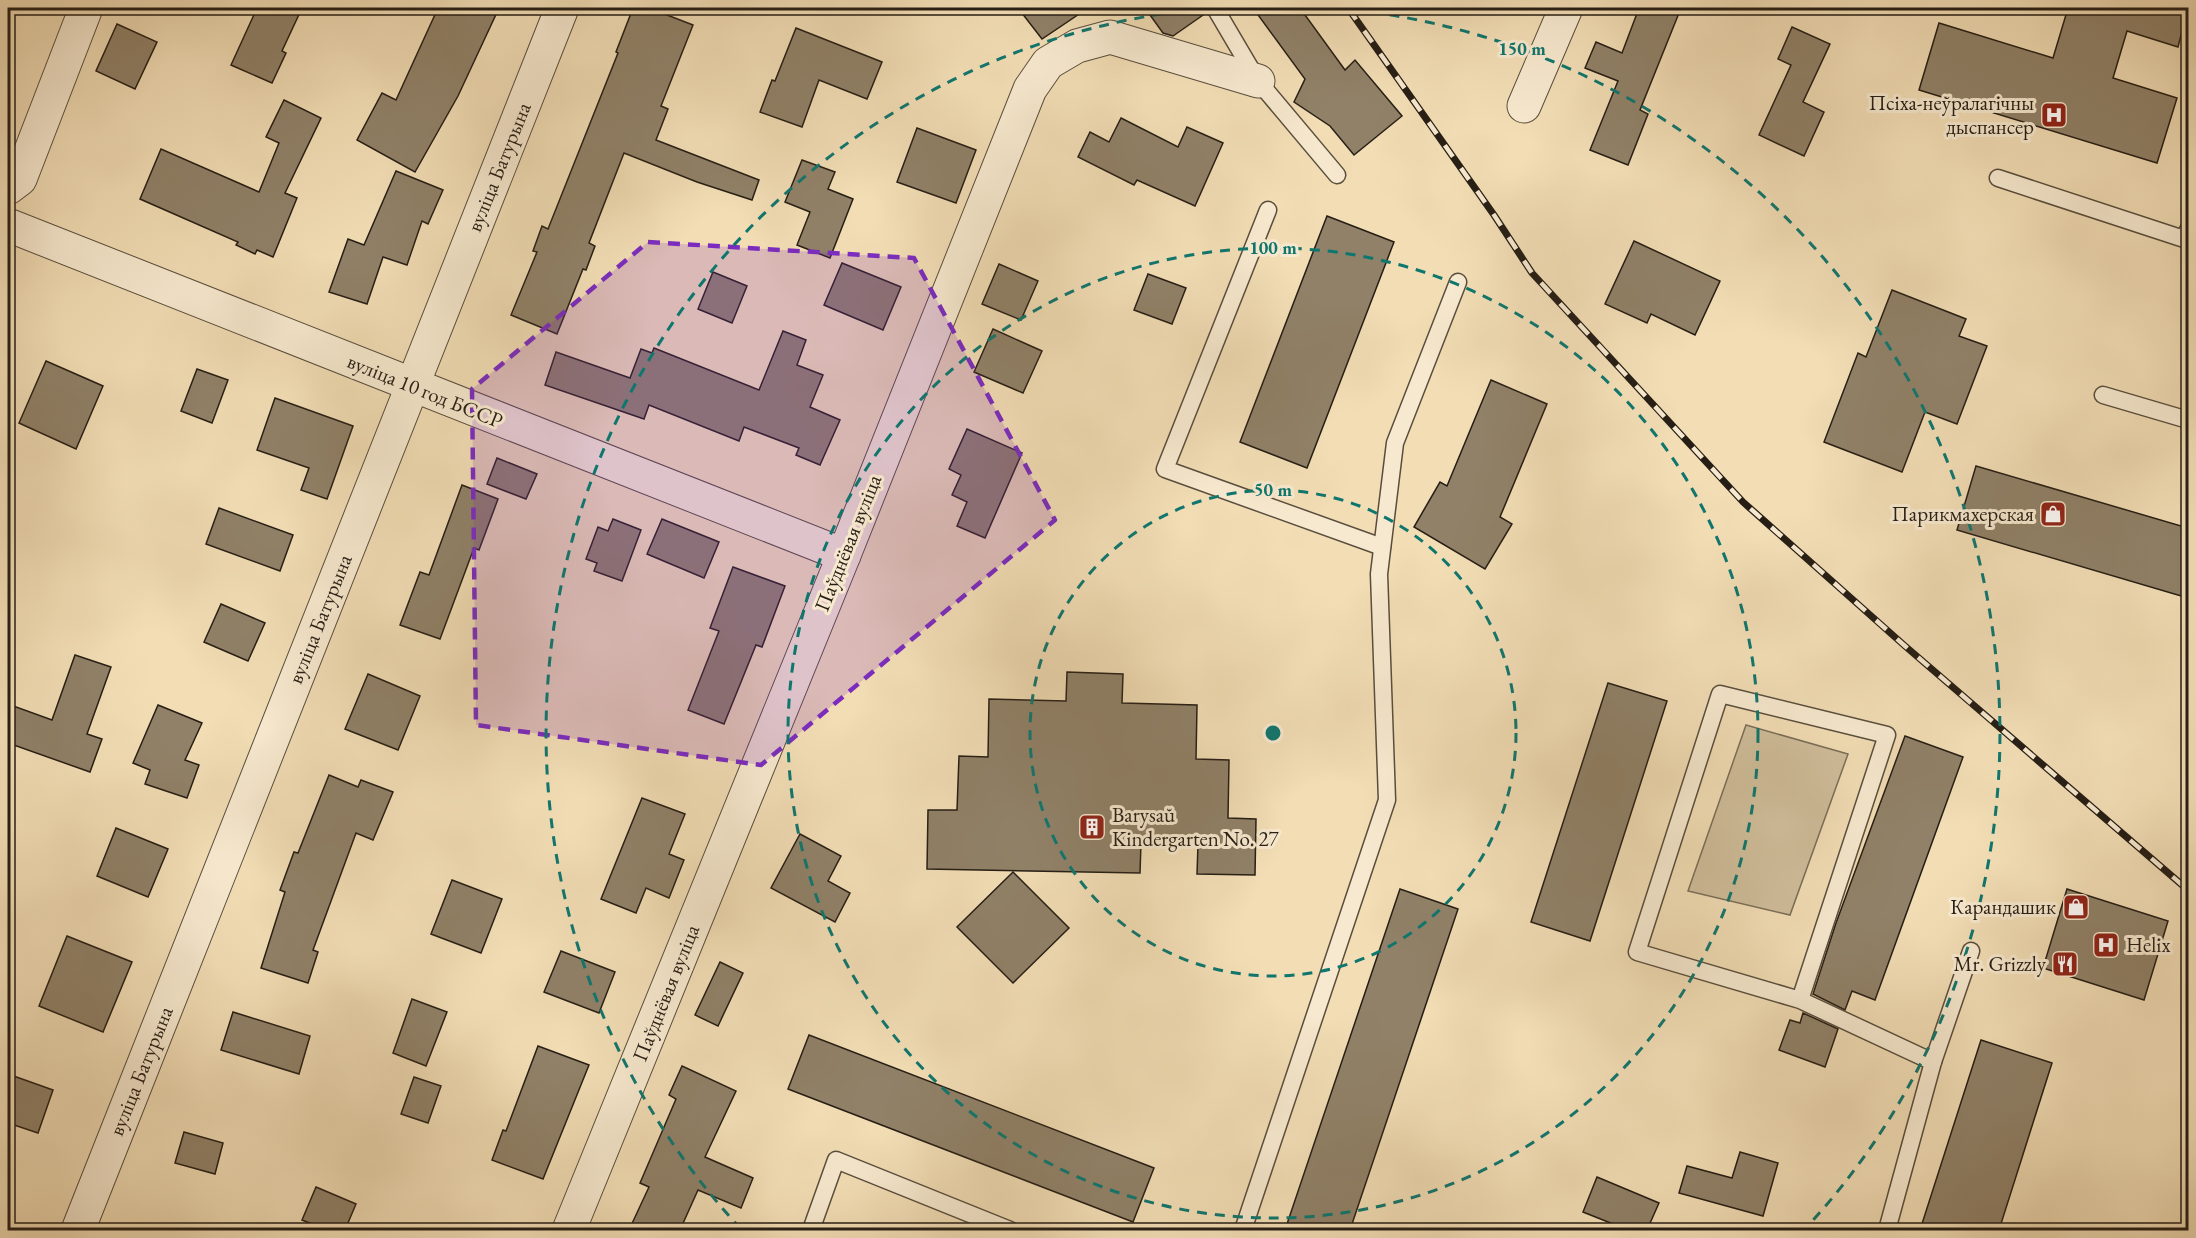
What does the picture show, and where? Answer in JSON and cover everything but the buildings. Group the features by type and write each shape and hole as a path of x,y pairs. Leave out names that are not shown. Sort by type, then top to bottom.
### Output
{"street":[{"path":"8,188 20,180 86,8"},
{"name":"вуліца Батурына","path":"78,1230 562,8"},
{"path":"1524,106 1566,8"},
{"name":"Паўднёвая вуліца","path":"569,1230 844,555 1030,89 1048,63 1077,46 1110,37 1258,81"},
{"name":"вуліца 10 год БССР","path":"8,225 844,555"}],"lane":[{"path":"1215,8 1258,81 1337,175"},
{"path":"1998,178 2184,239 2188,230"},
{"path":"1268,210 1165,469 1382,547"},
{"path":"1242,1230 1386,800 1379,574 1395,443 1458,282"},
{"path":"2103,395 2188,420"},
{"path":"1800,1000 1887,735 1720,694 1637,952 1800,1000 1933,1062"},
{"path":"1887,1230 1933,1062 1971,951"},
{"path":"812,1230 836,1160 1011,1230"}],"highlighted area":[{"path":"648,242 914,258 1055,520 761,765 476,725 472,389"}],"shaded area":[{"path":"1746,725 1848,754 1790,915 1688,891"}],"railway":[{"path":"1348,8 1494,215 1532,273 1743,502 1905,646 2188,890"}],"place":[{"name":"Псіха-неўралагічны дыспансер","path":"2054,115"},
{"name":"Парикмахерская","path":"2053,514"},
{"name":"Barysaŭ Kindergarten No. 27","path":"1092,827"},
{"name":"Карандашик","path":"2076,907"},
{"name":"Helix","path":"2106,945"},
{"name":"Mr. Grizzly","path":"2065,964"}]}
